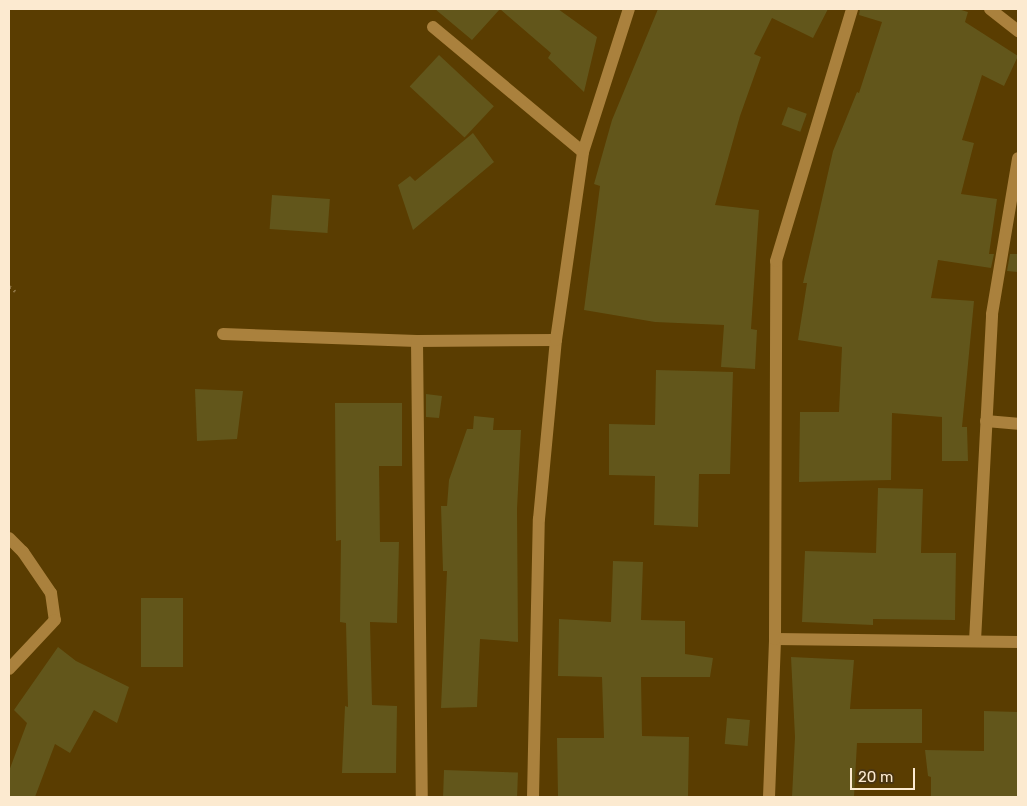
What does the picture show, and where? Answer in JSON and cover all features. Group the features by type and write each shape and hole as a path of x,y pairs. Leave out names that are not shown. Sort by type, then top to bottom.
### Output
{"street":[{"path":"533,797 539,519 556,340 583,152 629,9"},
{"path":"769,797 775,638 776,261 852,9"},
{"path":"990,9 1018,31"},
{"path":"433,27 583,152"},
{"path":"975,641 992,314 1018,158"},
{"path":"223,334 416,341 556,340"},
{"path":"416,341 422,797"},
{"path":"986,422 1018,424"},
{"path":"9,538 23,552 51,593 55,620 9,669"},
{"path":"775,638 1018,642"}],"path":[{"path":"9,286 15,291"}],"building":[{"path":"435,9 500,9 472,40"},
{"path":"500,9 558,9 597,37 584,92 548,58 551,53"},
{"path":"658,9 828,9 813,38 772,18 754,54 761,57 740,116 715,205 759,210 751,329 757,330 755,369 721,367 724,325 655,322 584,310 600,186 594,184 612,120"},
{"path":"860,9 958,9 968,12 965,22 1018,56 1004,86 982,75 962,140 974,143 961,194 997,199 989,254 994,254 991,268 938,260 931,298 974,301 962,427 967,427 968,461 942,461 942,417 892,413 891,480 799,482 800,412 839,412 842,347 798,340 807,283 803,283 833,151 857,92 859,93 882,22 859,15"},
{"path":"439,55 494,106 465,138 410,86"},
{"path":"788,107 807,114 800,132 782,125"},
{"path":"473,133 494,162 413,230 398,185 410,176 415,181"},
{"path":"272,195 330,199 327,233 270,229"},
{"path":"1010,254 1018,254 1018,272 1007,271"},
{"path":"656,370 733,372 730,474 699,474 698,527 654,525 655,476 609,475 609,424 655,425"},
{"path":"195,389 243,391 237,439 197,441"},
{"path":"426,394 442,396 439,418 426,417"},
{"path":"335,403 402,403 402,466 379,466 380,542 399,542 397,623 370,622 372,705 397,706 396,773 342,773 345,706 348,707 346,623 340,622 341,540 336,541"},
{"path":"474,416 494,418 493,430 521,430 517,509 518,642 480,639 477,707 441,708 447,571 443,571 441,506 447,506 449,480 467,429 473,429"},
{"path":"878,488 923,489 921,553 956,553 955,620 873,619 873,625 802,622 805,551 876,553"},
{"path":"613,561 643,562 641,620 685,621 685,654 713,658 710,677 641,677 642,736 689,737 688,797 558,797 557,738 604,738 602,677 558,676 559,619 611,622"},
{"path":"141,598 183,598 183,667 141,667"},
{"path":"58,647 76,661 129,687 117,723 94,710 70,753 55,744 35,797 9,797 9,771 27,723 14,710"},
{"path":"791,657 854,660 850,709 922,709 922,743 857,743 854,797 792,797 795,737"},
{"path":"984,711 1018,712 1018,797 931,797 931,777 928,776 925,750 984,751"},
{"path":"727,718 750,720 748,746 725,744"},
{"path":"444,770 518,773 517,797 443,797"}]}
